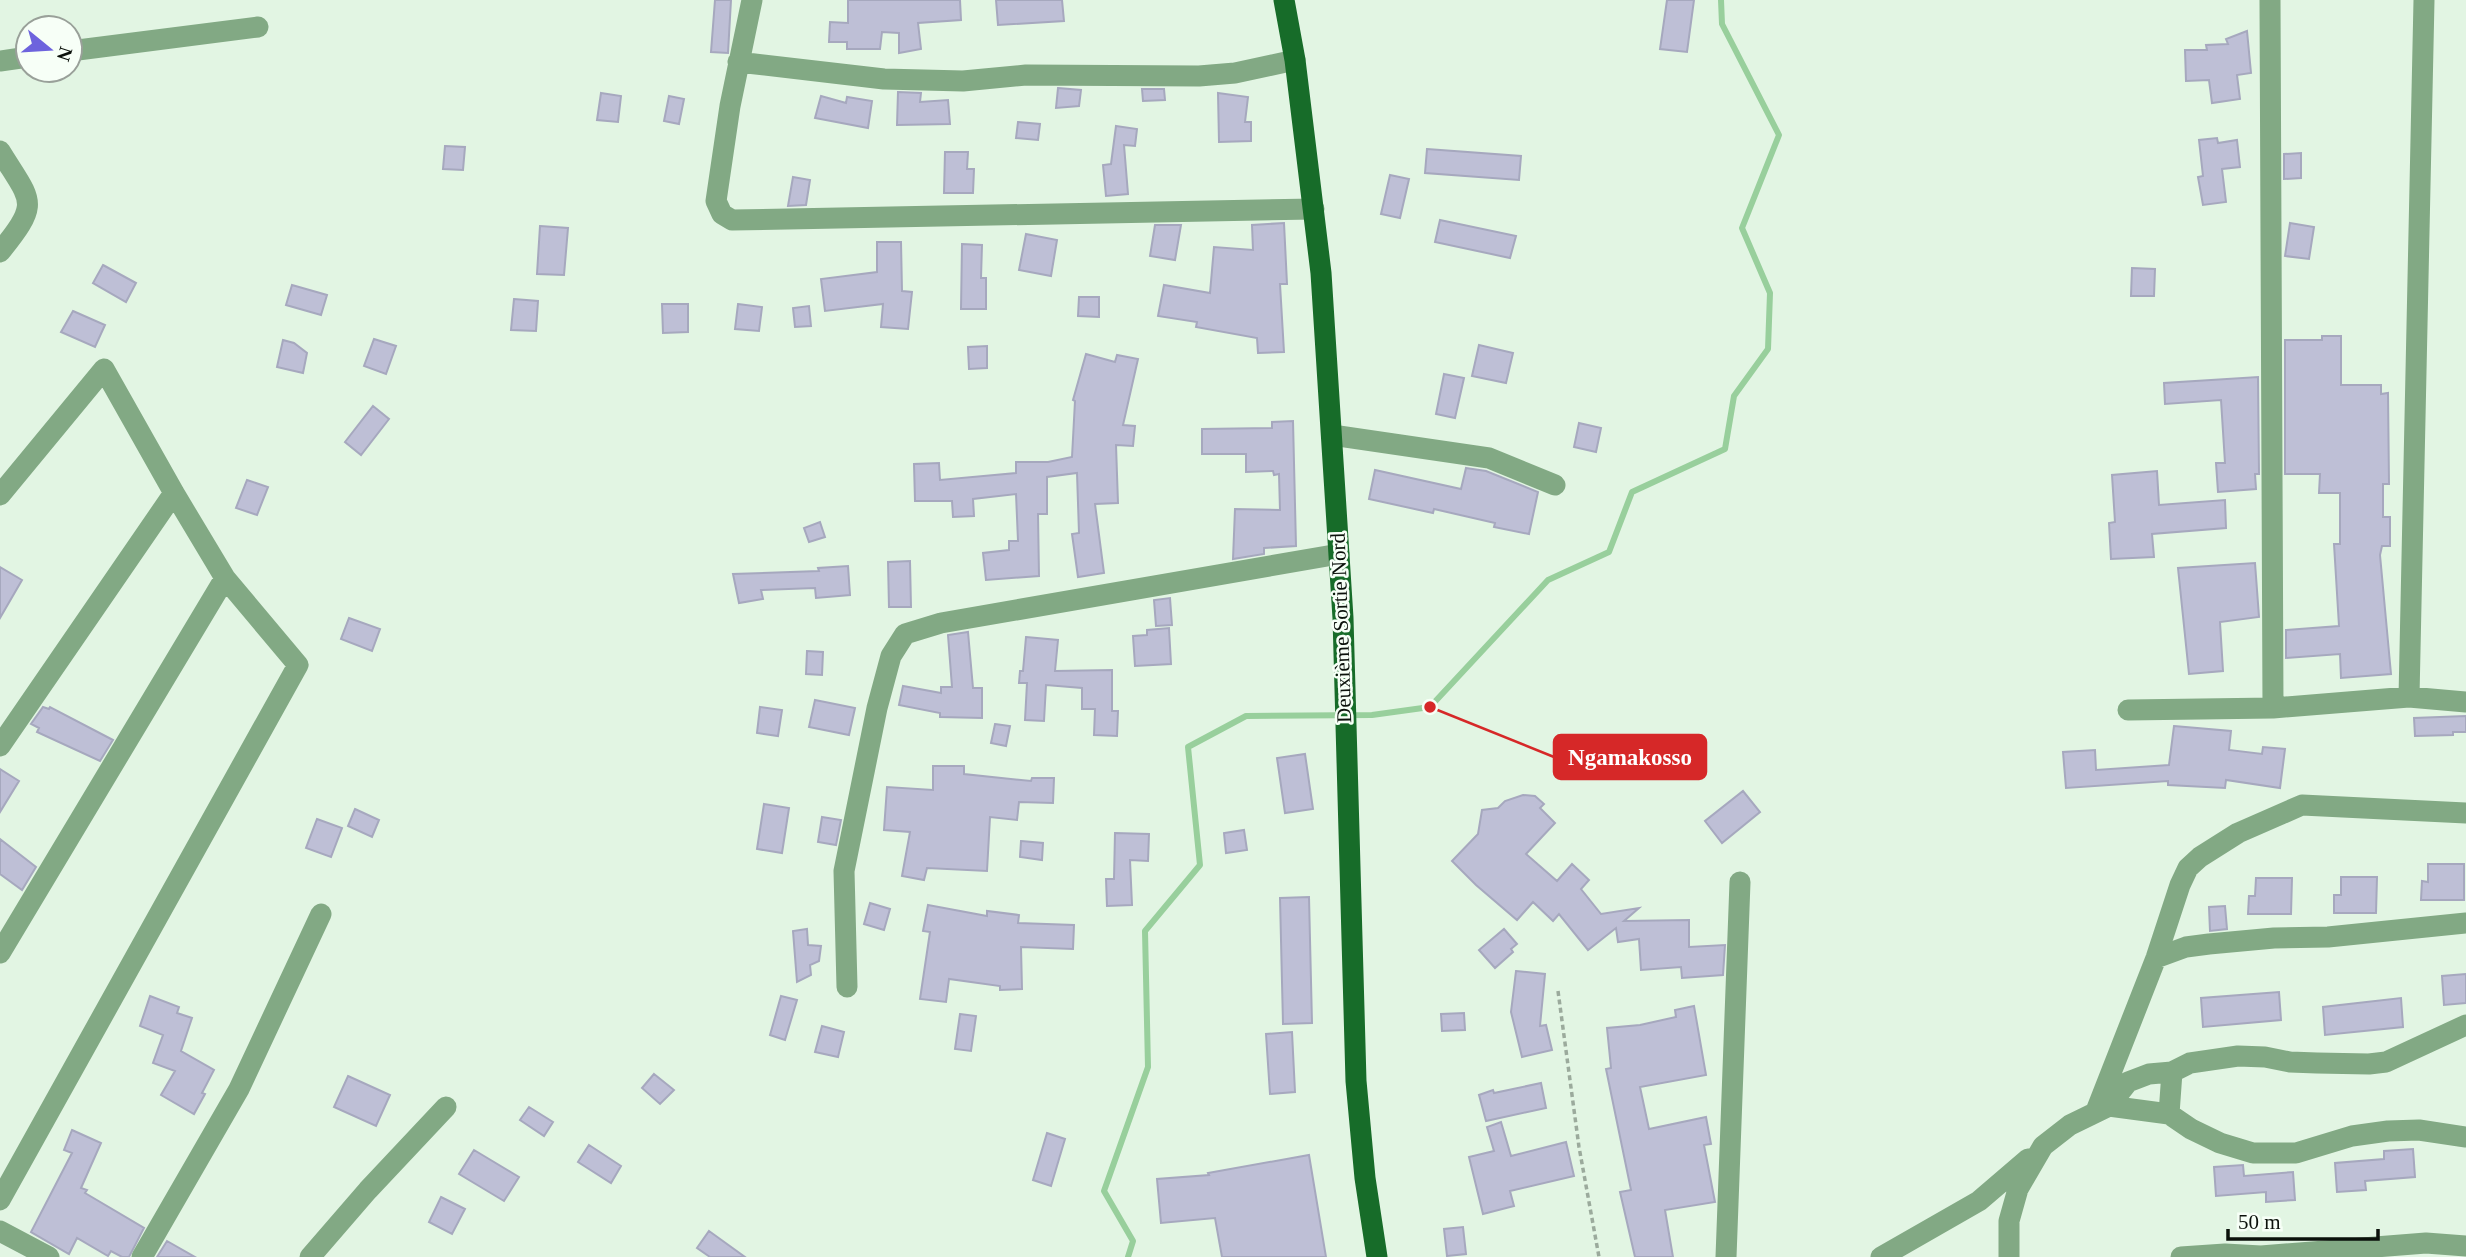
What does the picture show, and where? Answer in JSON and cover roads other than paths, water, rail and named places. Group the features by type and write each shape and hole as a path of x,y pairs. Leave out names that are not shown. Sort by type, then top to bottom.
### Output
{"main road":[{"name":"Deuxième Sortie Nord","path":"1284,0 1295,60 1321,273 1339,554 1356,1081 1365,1178 1377,1257"}],"street":[{"path":"752,0 738,62 716,201 722,214 732,220 1314,209"},
{"path":"2270,0 2273,708"},
{"path":"2409,697 2424,0"},
{"path":"84,49 258,27"},
{"path":"738,62 884,79 963,81 1026,75 1199,76 1236,73 1295,60"},
{"path":"0,151 28,197 28,213 0,251"},
{"path":"0,495 104,369 225,578 298,665 0,1200"},
{"path":"1332,435 1489,458 1555,485"},
{"path":"0,746 174,493"},
{"path":"847,987 844,871 877,708 891,656 905,634 941,623 1339,554"},
{"path":"0,953 225,578"},
{"path":"2128,710 2273,708 2409,697 2466,702"},
{"path":"2103,1108 2179,885 2188,868 2215,846 2302,805 2466,813"},
{"path":"1726,1257 1740,882"},
{"path":"142,1257 239,1089 321,914"},
{"path":"2156,958 2186,947 2209,944 2274,937 2328,937 2466,923"},
{"path":"1881,1257 1979,1202 2070,1125 2103,1108 2128,1082 2149,1074 2172,1072 2190,1063 2238,1056 2265,1057 2290,1062 2386,1062 2466,1025"},
{"path":"2168,1114 2172,1072"},
{"path":"310,1257 446,1107"},
{"path":"2103,1108 2168,1114 2220,1143 2253,1153 2296,1153 2352,1136 2388,1130 2418,1130 2466,1137"},
{"path":"2009,1257 2009,1221 2018,1189 2043,1146"},
{"path":"0,1231 49,1257"},
{"path":"2181,1257 2225,1254 2262,1256 2426,1244 2463,1250"}],"waterway":[{"path":"1128,1257 1133,1241 1104,1191 1148,1067 1145,931 1200,865 1188,747 1246,716 1372,715 1430,707 1548,580 1609,552 1632,492 1725,449 1734,396 1768,349 1770,293 1742,228 1779,135 1722,24 1721,0"}],"place":[{"name":"Ngamakosso","path":"1430,707"}]}
